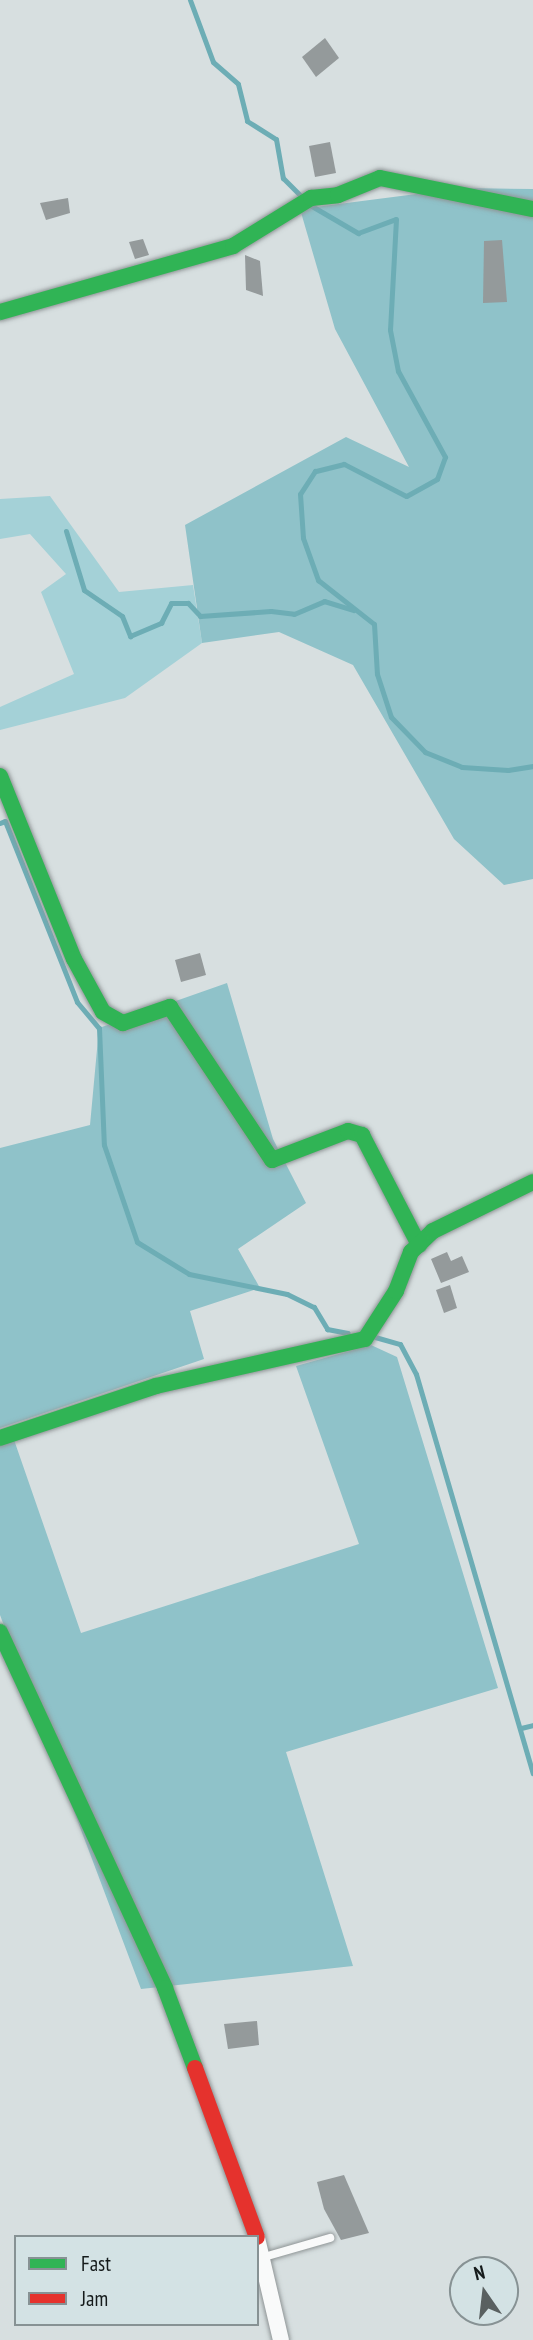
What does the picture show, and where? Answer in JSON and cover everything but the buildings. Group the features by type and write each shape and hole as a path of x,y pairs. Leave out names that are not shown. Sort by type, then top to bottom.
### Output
{"street":[{"path":"0,312 233,246 311,198 338,195 380,178 533,209"},
{"path":"0,776 74,959 103,1012 123,1023 170,1007 272,1160 348,1131 362,1135 419,1245"},
{"path":"0,1438 156,1386 366,1339 419,1245 433,1231 533,1182"},
{"path":"0,1632 165,1988 256,2235"},
{"path":"259,2243 281,2340"}],"lane":[{"path":"264,2257 330,2238"}],"shaded area":[{"path":"463,188 533,189 533,879 504,885 454,839 353,665 279,632 202,643 185,525 346,437 409,467 335,329 300,209"},
{"path":"50,496 119,592 193,585 202,643 125,698 0,730 0,707 74,674 41,592 66,574 30,534 0,539 0,499"},
{"path":"227,983 273,1139 306,1203 238,1249 260,1288 190,1311 204,1359 0,1428 0,1148 90,1125 99,1028"},
{"path":"371,1345 397,1357 498,1688 286,1752 353,1966 141,1989 0,1615 0,1443 12,1434 81,1633 359,1544 296,1366"}],"waterway":[{"path":"190,0 213,62 238,84 247,121 276,139 283,178 301,196"},
{"path":"310,205 358,233 396,219 390,330 398,371 445,457 437,479 406,496 344,464 315,471 300,494 303,538 318,580 374,624 377,674 391,717 425,752 462,767 508,770 533,766"},
{"path":"66,531 84,590 122,616 130,636 161,623 171,603 188,603 200,616 271,611 294,614 324,601 354,610"},
{"path":"0,823 5,821 77,1002 99,1028 104,1145 137,1242 189,1274 287,1294 314,1307 327,1329 348,1333"},
{"path":"375,1337 400,1344 416,1374 533,1773"},
{"path":"521,1728 533,1725"}],"traffic: fast":[{"path":"0,312 233,246 311,198 338,195 380,178 533,209"},
{"path":"0,776 74,959 103,1012 123,1023 170,1007 272,1160 348,1131 362,1135 419,1245"},
{"path":"0,1438 156,1386 365,1339 396,1291 411,1252 433,1231 533,1182"},
{"path":"0,1632 165,1988 195,2068"}],"traffic: jam":[{"path":"195,2068 256,2235"}]}
